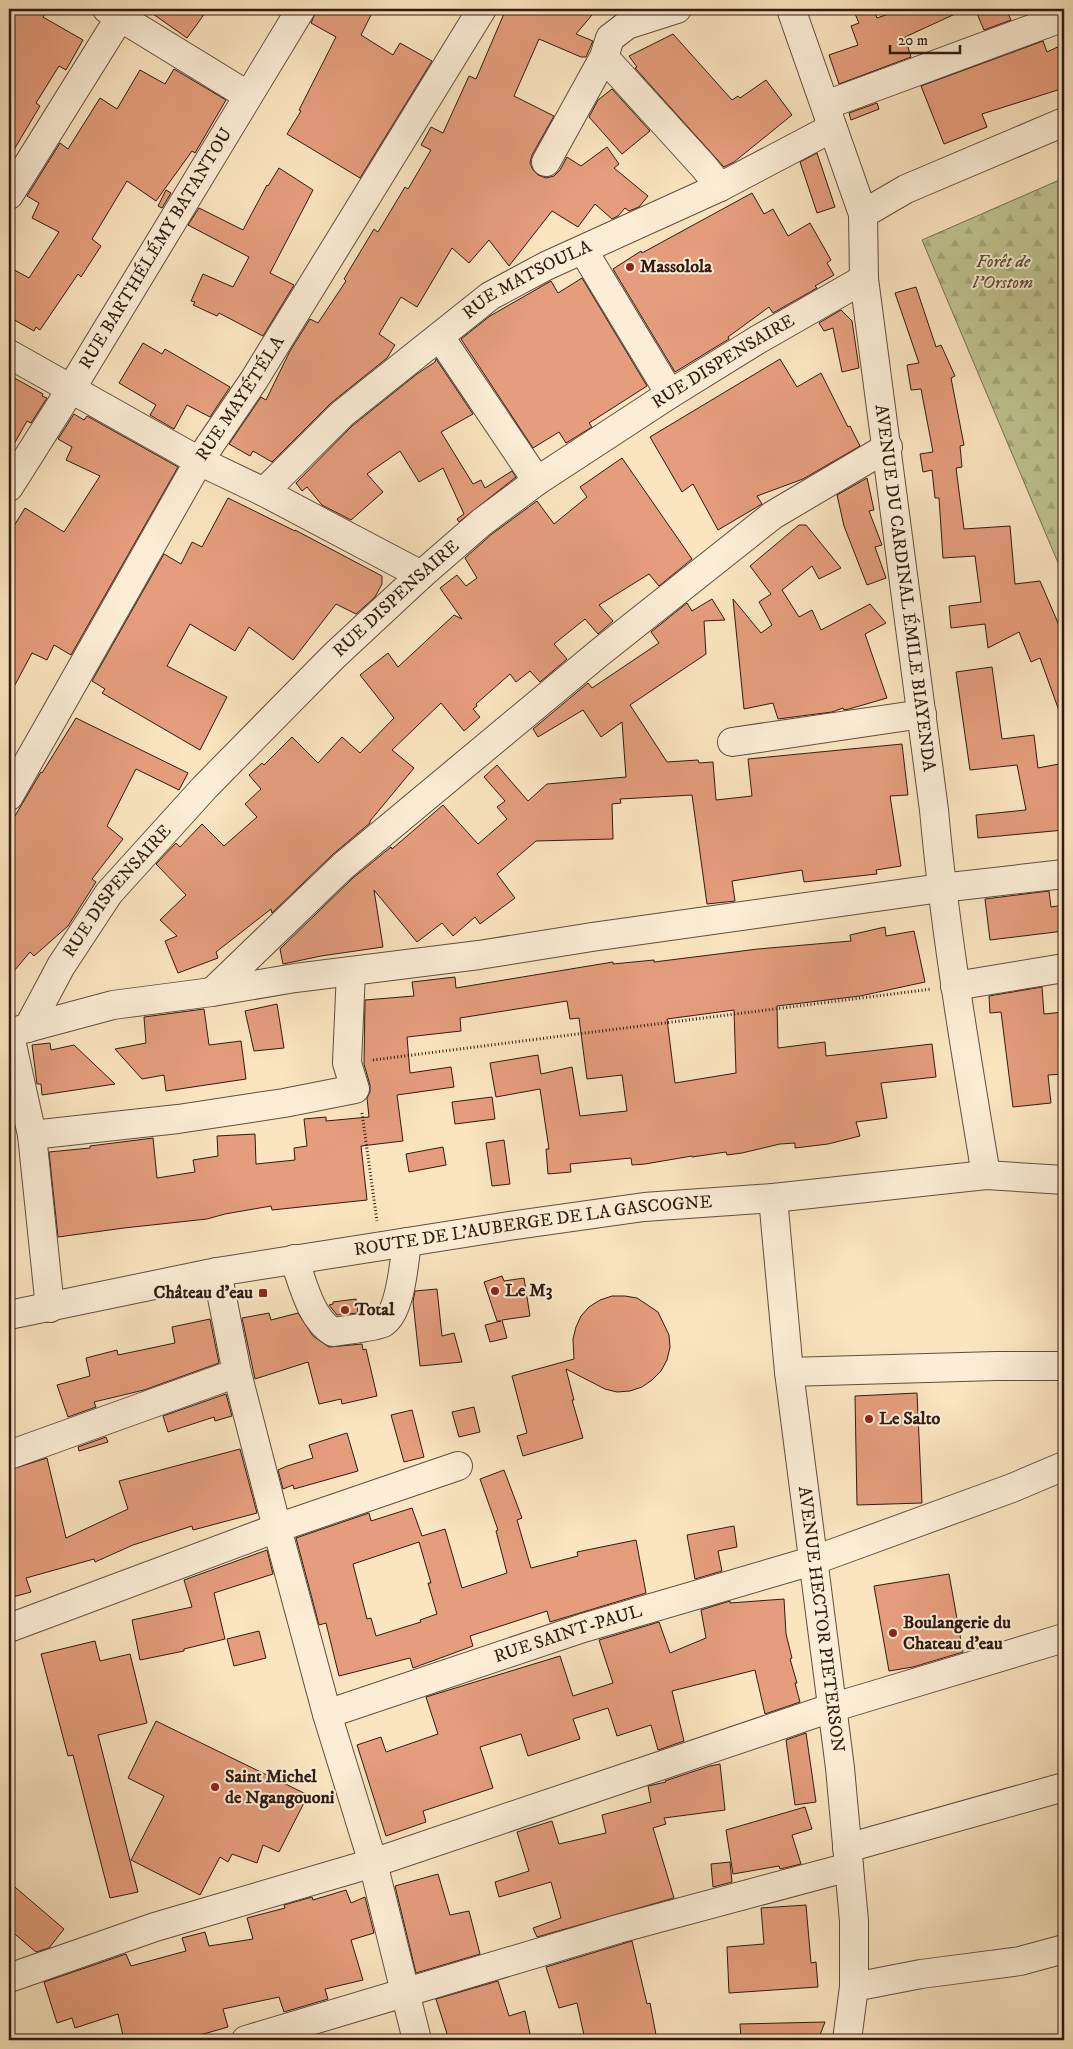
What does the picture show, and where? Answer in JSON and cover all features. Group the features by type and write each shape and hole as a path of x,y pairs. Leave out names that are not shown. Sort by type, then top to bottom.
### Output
{"street":[{"name":"RUE BARTHÉLÉMY BATANTOU","path":"9,487 71,389 301,9"},
{"name":"RUE MAYÉTÉLA","path":"9,796 199,460 254,380 482,9"},
{"path":"546,162 604,57 610,38 627,25 677,9"},
{"name":"AVENUE DU CARDINAL ÉMILE BIAYENDA","path":"791,9 864,214 864,279 888,447 922,714 934,810 941,888 986,1175"},
{"path":"9,195 117,11 247,96"},
{"name":"RUE MATSOULA","path":"264,492 342,414 490,296 546,266 720,187 829,117 1064,17"},
{"path":"604,57 663,120 720,187"},
{"path":"864,214 906,189 1064,122"},
{"path":"583,250 670,394"},
{"name":"RUE DISPENSAIRE","path":"16,1031 62,966 109,892 206,787 334,656 421,575 482,522 537,482 670,394 864,279"},
{"path":"440,337 537,482"},
{"path":"9,354 199,460 421,575"},
{"path":"212,992 343,866 599,653 773,515 888,447"},
{"path":"732,742 922,714"},
{"path":"50,1308 32,1136 16,1031 113,1005 212,992 294,978 479,955 592,937 941,888 1064,874"},
{"path":"955,986 1064,968"},
{"path":"32,1136 178,1119 355,1089 347,1063 351,971"},
{"name":"ROUTE DE L'AUBERGE DE LA GASCOGNE","path":"9,1315 217,1272 644,1207 773,1198 986,1175 1064,1180"},
{"name":"AVENUE HECTOR PIETERSON","path":"773,1198 789,1372 840,1768 854,1921 854,1986 847,2040"},
{"path":"294,1259 313,1309 324,1326 333,1332 382,1323 390,1315 399,1292 407,1242"},
{"path":"217,1272 237,1373 276,1528 327,1714 373,1863 417,2040"},
{"path":"789,1372 1064,1366"},
{"path":"9,1455 237,1373"},
{"path":"9,1628 276,1528 458,1466"},
{"name":"RUE SAINT-PAUL","path":"327,1714 583,1628 812,1561 1012,1488 1064,1466"},
{"path":"9,1978 155,1927 373,1863 831,1708 1064,1638"},
{"path":"246,2040 618,1929 1064,1787"},
{"path":"854,1986 921,1974 1020,1961 1064,1949"}],"path":[{"path":"347,1063 955,986"},
{"path":"355,1089 361,1108 380,1246"}],"green space":[{"name":"Forêt de l'Orstom","path":"1064,178 1064,577 922,240"}],"building":[{"path":"9,9 48,9 43,17 83,40 66,70 59,66 36,103 40,106 9,158"},
{"path":"146,9 208,9 187,38"},
{"path":"317,9 374,9 361,35 393,55 400,43 432,61 360,178 287,134 301,111 299,110 336,37 311,23"},
{"path":"506,9 597,9 576,34 593,41 586,57 581,57 539,39 514,96 554,116 532,155 530,163 533,170 538,175 546,178 554,176 560,170 567,157 581,166 607,147 619,164 614,168 648,196 639,207 629,211 625,208 618,216 612,219 595,204 578,227 552,211 509,266 489,240 469,263 452,248 417,307 401,297 379,334 395,345 387,358 331,403 272,462 253,451 250,456 229,444 261,397 266,400 290,351 310,319 318,323 346,281 344,279 374,229 378,232 405,187 408,189 431,150 421,145 431,127 443,133 469,76 476,79"},
{"path":"853,9 873,9 877,18 903,9 966,9 905,37 911,57 839,84 829,55 858,45 851,26 859,23"},
{"path":"975,9 1006,9 1011,20 984,30"},
{"path":"673,34 732,100 738,96 740,98 766,80 792,115 734,162 724,167 635,68 637,67 629,56"},
{"path":"1043,41 1047,52 1064,44 1064,88 982,114 987,127 944,144 921,86"},
{"path":"174,69 226,100 195,153 192,151 156,201 127,181 92,239 101,246 81,277 78,274 40,330 36,327 34,331 9,317 9,267 29,278 59,232 32,218 39,203 27,196 60,143 68,149 100,98 117,109 140,70 165,84"},
{"path":"612,89 650,131 622,154 589,117 598,100"},
{"path":"877,103 879,109 851,120 849,113"},
{"path":"817,153 835,207 817,213 800,162"},
{"path":"279,168 313,190 270,273 294,285 263,336 219,313 217,316 193,305 195,302 191,301 203,274 233,287 249,257 188,225 199,208 243,230 267,185"},
{"path":"166,190 171,193 162,208 158,206"},
{"path":"752,193 764,214 773,209 788,236 810,223 831,260 827,263 834,275 815,286 817,288 773,313 769,307 728,337 729,339 675,372 613,269 641,251 642,253"},
{"path":"582,278 647,386 589,423 592,427 566,443 559,432 533,448 461,339 490,316 551,281 558,293"},
{"path":"916,287 936,347 941,345 955,376 951,378 964,445 960,446 962,467 956,468 964,529 1010,526 1015,584 1040,581 1064,637 1064,719 1062,719 1040,658 1031,662 1019,632 988,648 985,624 951,628 949,606 981,602 975,556 943,558 939,498 935,498 932,470 923,472 920,454 933,452 921,389 911,390 907,365 919,363 895,293"},
{"path":"841,310 852,321 859,368 842,372 833,328 824,331 819,323"},
{"path":"143,343 162,354 165,349 230,387 210,417 187,405 174,429 150,415 156,405 119,383"},
{"path":"436,359 473,414 441,432 473,484 481,480 485,488 512,471 516,477 459,522 457,519 464,514 443,468 419,482 400,451 367,474 383,492 351,520 322,505 307,487 302,491 296,483 352,426 435,362"},
{"path":"780,359 797,387 821,373 848,427 850,426 860,446 803,479 757,496 762,504 718,530 693,484 682,492 650,437"},
{"path":"9,375 47,398 31,423 27,421 9,453"},
{"path":"74,414 84,420 87,416 178,467 71,655 54,645 47,660 32,653 9,696 9,534 25,508 64,532 100,476 66,460 72,447 58,439"},
{"path":"622,458 692,559 659,586 649,574 599,605 613,621 598,634 585,619 554,644 567,659 540,682 530,671 516,682 510,674 476,704 477,706 473,709 480,717 464,731 441,703 392,750 414,768 370,823 332,855 272,913 271,909 216,952 218,958 178,973 165,941 177,936 160,920 186,895 156,864 176,843 180,847 202,824 224,846 257,817 245,804 261,789 249,775 262,763 264,765 292,737 318,763 342,737 360,753 394,718 360,675 388,653 398,667 454,615 462,619 440,588 457,575 466,586 477,578 465,558 492,534 537,501 554,524 587,497 580,487"},
{"path":"867,478 874,510 869,511 882,545 875,547 886,578 867,585 844,526 837,495"},
{"path":"228,498 295,530 382,576 382,584 375,597 356,614 336,604 293,660 249,627 235,651 190,624 167,666 227,697 200,750 102,693 105,689 92,681 164,554 181,564 192,542 202,547"},
{"path":"799,525 806,525 841,568 819,579 812,566 782,590 799,617 812,610 821,630 870,604 886,623 865,634 887,698 844,710 843,708 832,712 778,719 773,703 744,709 733,599 761,633 772,625 759,602 771,594 750,566"},
{"path":"712,599 725,620 704,621 706,654 630,705 667,762 698,760 699,763 713,762 716,800 752,796 748,759 902,744 908,795 890,796 901,866 876,870 877,874 804,882 802,870 732,881 735,901 707,904 692,795 620,799 621,803 612,804 613,839 536,841 497,874 515,898 480,924 475,917 453,936 442,923 417,942 374,890 383,947 321,956 283,964 280,949 353,878 391,847 392,849 443,805 478,844 507,819 497,807 505,801 484,777 497,765 528,801 547,784 626,777 622,722 601,737 583,710 538,737 533,729 588,683 592,688 659,643 651,632 687,603 692,611"},
{"path":"992,667 1002,739 1034,735 1038,768 1064,763 1064,830 978,838 976,815 1026,810 1017,765 970,770 956,672"},
{"path":"76,718 188,773 179,790 136,769 107,826 123,839 92,879 96,882 68,926 34,956 30,952 9,977 9,826"},
{"path":"1049,891 1051,907 1064,905 1064,931 990,940 985,899"},
{"path":"885,927 886,936 914,931 925,982 860,996 777,1006 778,1048 825,1042 826,1056 932,1044 936,1077 881,1083 887,1118 856,1122 860,1136 828,1144 795,1148 795,1143 780,1144 742,1153 727,1155 726,1152 645,1164 632,1165 631,1158 570,1164 571,1172 548,1174 546,1149 549,1149 540,1089 496,1097 490,1063 538,1055 541,1074 572,1067 580,1116 627,1111 622,1075 587,1079 579,1018 570,1019 567,1001 460,1018 461,1031 407,1037 410,1073 451,1067 454,1087 397,1095 403,1141 361,1146 367,1200 272,1210 271,1206 207,1219 58,1237 49,1152 90,1148 90,1146 153,1138 157,1178 195,1172 193,1160 218,1156 217,1136 255,1134 256,1164 295,1160 294,1148 307,1146 304,1119 326,1117 326,1121 369,1117 367,1098 370,1092 370,1085 364,1064 365,1000 414,996 412,982 455,977 456,988 613,962 613,964 654,960 654,962 758,949 851,941 850,935","holes":["734,1010 736,1073 675,1083 667,1019"]},
{"path":"1042,987 1044,1014 1064,1012 1064,1074 1048,1075 1051,1103 1013,1107 1001,1012 990,1013 989,996"},
{"path":"277,1004 284,1048 254,1051 245,1011"},
{"path":"204,1009 209,1045 241,1041 246,1079 166,1091 164,1075 142,1079 115,1049 146,1043 144,1017"},
{"path":"50,1043 51,1050 74,1045 115,1084 42,1095 41,1084 37,1084 32,1045"},
{"path":"492,1097 495,1119 455,1124 452,1102"},
{"path":"504,1140 510,1184 492,1186 486,1143"},
{"path":"443,1147 446,1165 409,1172 406,1154"},
{"path":"502,1276 504,1281 524,1278 530,1316 502,1320 507,1338 490,1342 485,1325 501,1321 497,1321 484,1282"},
{"path":"437,1289 442,1336 454,1333 462,1362 420,1366 413,1302 415,1291"},
{"path":"612,1296 637,1298 658,1312 669,1335 670,1347 667,1360 661,1371 642,1387 630,1391 617,1392 605,1389 566,1369 574,1400 572,1400 583,1438 523,1456 517,1436 527,1433 512,1376 574,1359 573,1339 581,1316 589,1307 600,1300"},
{"path":"356,1299 358,1313 337,1315 329,1305 333,1304 333,1302"},
{"path":"269,1313 271,1320 298,1313 313,1336 329,1347 362,1344 363,1350 366,1349 377,1396 342,1404 341,1399 319,1404 308,1362 255,1379 242,1318"},
{"path":"210,1319 219,1363 144,1390 94,1402 96,1407 68,1417 57,1385 90,1376 86,1358 117,1350 118,1355 175,1343 172,1327"},
{"path":"917,1393 922,1503 857,1505 855,1396"},
{"path":"226,1394 232,1416 215,1421 214,1417 168,1432 163,1416"},
{"path":"474,1407 480,1432 459,1437 452,1412"},
{"path":"412,1410 424,1457 404,1462 391,1415"},
{"path":"347,1433 358,1471 294,1489 293,1485 283,1489 278,1470 313,1458 309,1445"},
{"path":"106,1437 108,1442 79,1451 78,1447"},
{"path":"240,1449 257,1513 193,1530 192,1526 133,1545 95,1562 94,1559 26,1578 31,1592 9,1598 9,1470 47,1458 66,1538 128,1509 119,1481"},
{"path":"504,1470 522,1518 517,1520 531,1568 578,1556 577,1552 636,1540 646,1593 550,1622 547,1611 470,1636 473,1646 413,1668 410,1658 339,1676 326,1623 319,1625 296,1538 369,1513 371,1521 412,1508 422,1536 445,1529 462,1588 507,1573 496,1531 498,1530 480,1479","holes":["419,1542 431,1583 428,1583 437,1614 420,1620 421,1622 376,1636 371,1618 367,1619 353,1564"]},
{"path":"734,1526 737,1547 718,1551 722,1571 695,1579 687,1535"},
{"path":"267,1550 273,1574 214,1593 225,1639 184,1649 184,1651 140,1660 132,1620 192,1607 184,1580"},
{"path":"949,1574 963,1652 913,1667 889,1671 874,1586"},
{"path":"784,1599 786,1634 800,1702 765,1714 755,1670 672,1691 684,1741 658,1750 651,1725 617,1736 608,1708 573,1719 580,1739 528,1756 521,1734 480,1747 493,1788 423,1811 426,1822 386,1836 357,1745 381,1737 386,1752 438,1734 426,1697 560,1656 573,1696 613,1683 599,1640 659,1622 670,1653 706,1638 701,1610 730,1601 730,1603"},
{"path":"259,1631 266,1658 234,1666 227,1639"},
{"path":"95,1641 100,1661 130,1654 147,1723 98,1735 138,1892 110,1898 73,1755 68,1756 41,1654"},
{"path":"156,1721 308,1795 279,1852 263,1845 257,1863 232,1854 228,1862 220,1857 200,1895 131,1860 164,1796 128,1778"},
{"path":"806,1733 816,1802 795,1805 786,1740"},
{"path":"720,1764 725,1810 664,1818 666,1824 653,1828 674,1898 537,1937 533,1928 561,1918 551,1882 499,1897 495,1882 529,1871 517,1832 552,1821 559,1844 606,1833 602,1815 651,1802 648,1786"},
{"path":"805,1807 812,1829 792,1835 801,1864 780,1869 779,1866 733,1874 726,1830"},
{"path":"730,1862 732,1882 713,1887 711,1864"},
{"path":"438,1874 450,1915 469,1911 480,1954 416,1973 395,1886"},
{"path":"9,1882 64,1929 49,1948 36,1952 9,1929"},
{"path":"346,1890 351,1903 365,1897 374,1933 351,1940 363,1980 325,1989 328,1999 284,2012 279,1997 223,2009 228,2027 200,2035 202,2040 124,2040 118,2014 75,2028 72,2018 57,2023 44,1982 126,1954 131,1966 186,1951 182,1938 205,1932 209,1946 253,1939 247,1918 285,1908 284,1905 312,1897 313,1900"},
{"path":"806,1905 811,1963 816,1962 818,1987 729,1993 727,1947 764,1944 761,1908"},
{"path":"632,1941 647,2004 650,2003 657,2040 585,2040 577,2003 559,2008 546,1967"},
{"path":"498,1981 509,2016 525,2011 530,2034 506,2040 449,2040 436,1999"},
{"path":"825,2022 818,2040 741,2040 740,2024"}],"place":[{"name":"Massolola","path":"630,267"},
{"name":"Le M3","path":"495,1291"},
{"name":"Château d'eau","path":"263,1293"},
{"name":"Total","path":"345,1310"},
{"name":"Le Salto","path":"869,1419"},
{"name":"Boulangerie du Chateau d'eau","path":"893,1633"},
{"name":"Saint Michel de Ngangouoni","path":"215,1787"}]}
